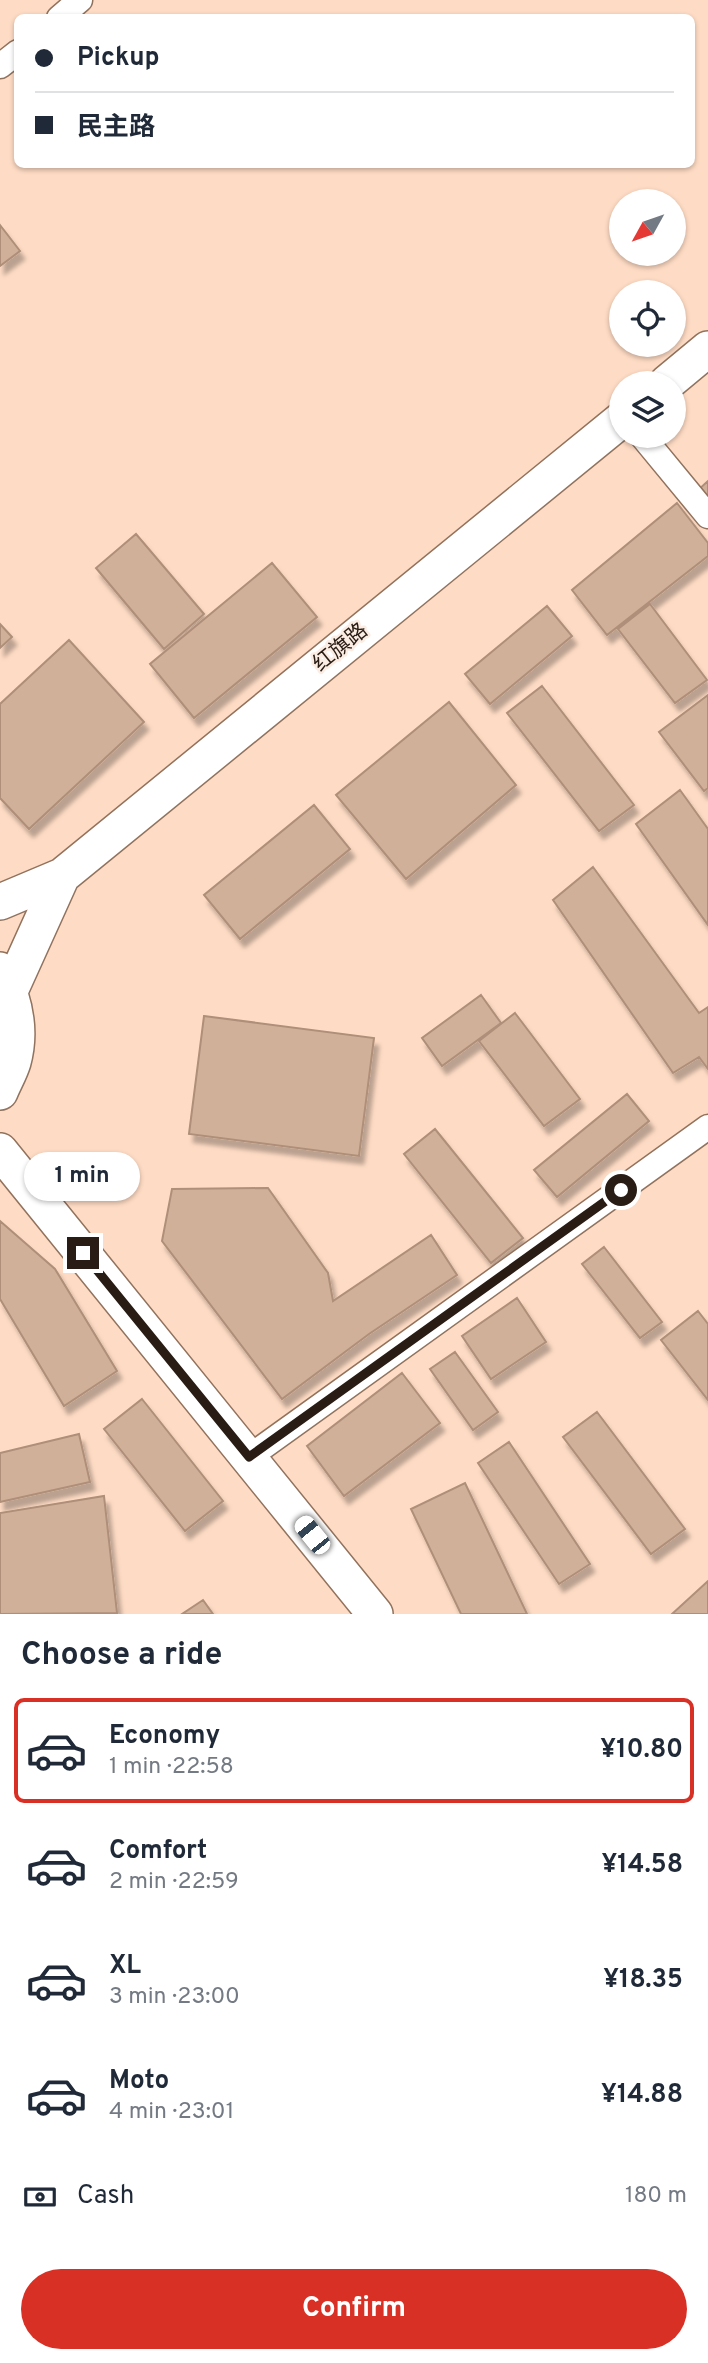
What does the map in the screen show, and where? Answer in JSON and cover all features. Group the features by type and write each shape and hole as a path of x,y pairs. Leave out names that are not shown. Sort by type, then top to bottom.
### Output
{"street":[{"path":"63,14 80,0"},
{"path":"0,66 14,55"},
{"path":"681,371 708,349"},
{"name":"红旗路","path":"62,876 609,430"},
{"path":"652,448 708,516"},
{"path":"0,902 62,876"},
{"path":"0,1092 13,1061 17,1025 5,980 62,876"},
{"path":"249,1457 708,1127"},
{"path":"0,1151 375,1614"}],"building":[{"path":"0,225 20,251 0,266"},
{"path":"708,481 708,503 698,490"},
{"path":"677,503 708,543 708,556 607,635 572,590"},
{"path":"136,534 204,614 164,649 96,568"},
{"path":"272,563 317,617 194,718 150,664"},
{"path":"650,604 707,680 675,703 618,629"},
{"path":"547,606 572,636 490,704 465,674"},
{"path":"0,624 12,637 0,648"},
{"path":"69,640 144,722 29,829 0,798 0,704"},
{"path":"542,686 634,805 599,831 507,713"},
{"path":"708,695 708,788 704,791 659,732"},
{"path":"449,702 516,785 406,879 336,795"},
{"path":"680,790 708,829 708,925 636,824"},
{"path":"314,805 350,849 240,939 204,895"},
{"path":"593,867 699,1013 708,1007 708,1069 699,1057 673,1073 553,900"},
{"path":"481,995 501,1023 442,1066 422,1038"},
{"path":"515,1013 580,1099 544,1126 479,1041"},
{"path":"204,1016 374,1038 359,1156 189,1134"},
{"path":"627,1094 649,1121 557,1197 534,1170"},
{"path":"435,1129 523,1238 491,1263 404,1154"},
{"path":"268,1188 328,1273 333,1301 431,1235 457,1275 369,1334 282,1399 162,1241 172,1189"},
{"path":"0,1221 55,1269 117,1371 64,1406 0,1299"},
{"path":"604,1247 662,1322 640,1338 582,1264"},
{"path":"517,1298 546,1342 491,1379 462,1336"},
{"path":"698,1311 708,1324 708,1400 661,1340"},
{"path":"455,1352 498,1412 473,1430 430,1369"},
{"path":"402,1373 440,1423 344,1496 307,1446"},
{"path":"142,1399 223,1501 185,1531 104,1429"},
{"path":"597,1412 685,1529 651,1554 563,1437"},
{"path":"79,1434 90,1482 0,1502 0,1453"},
{"path":"509,1442 590,1564 559,1584 478,1463"},
{"path":"465,1483 527,1614 461,1614 411,1509"},
{"path":"104,1496 117,1613 0,1614 0,1513"},
{"path":"708,1581 708,1614 672,1614"},
{"path":"203,1600 213,1614 182,1614"}],"route":[{"path":"83,1253 249,1457 621,1190"}]}
